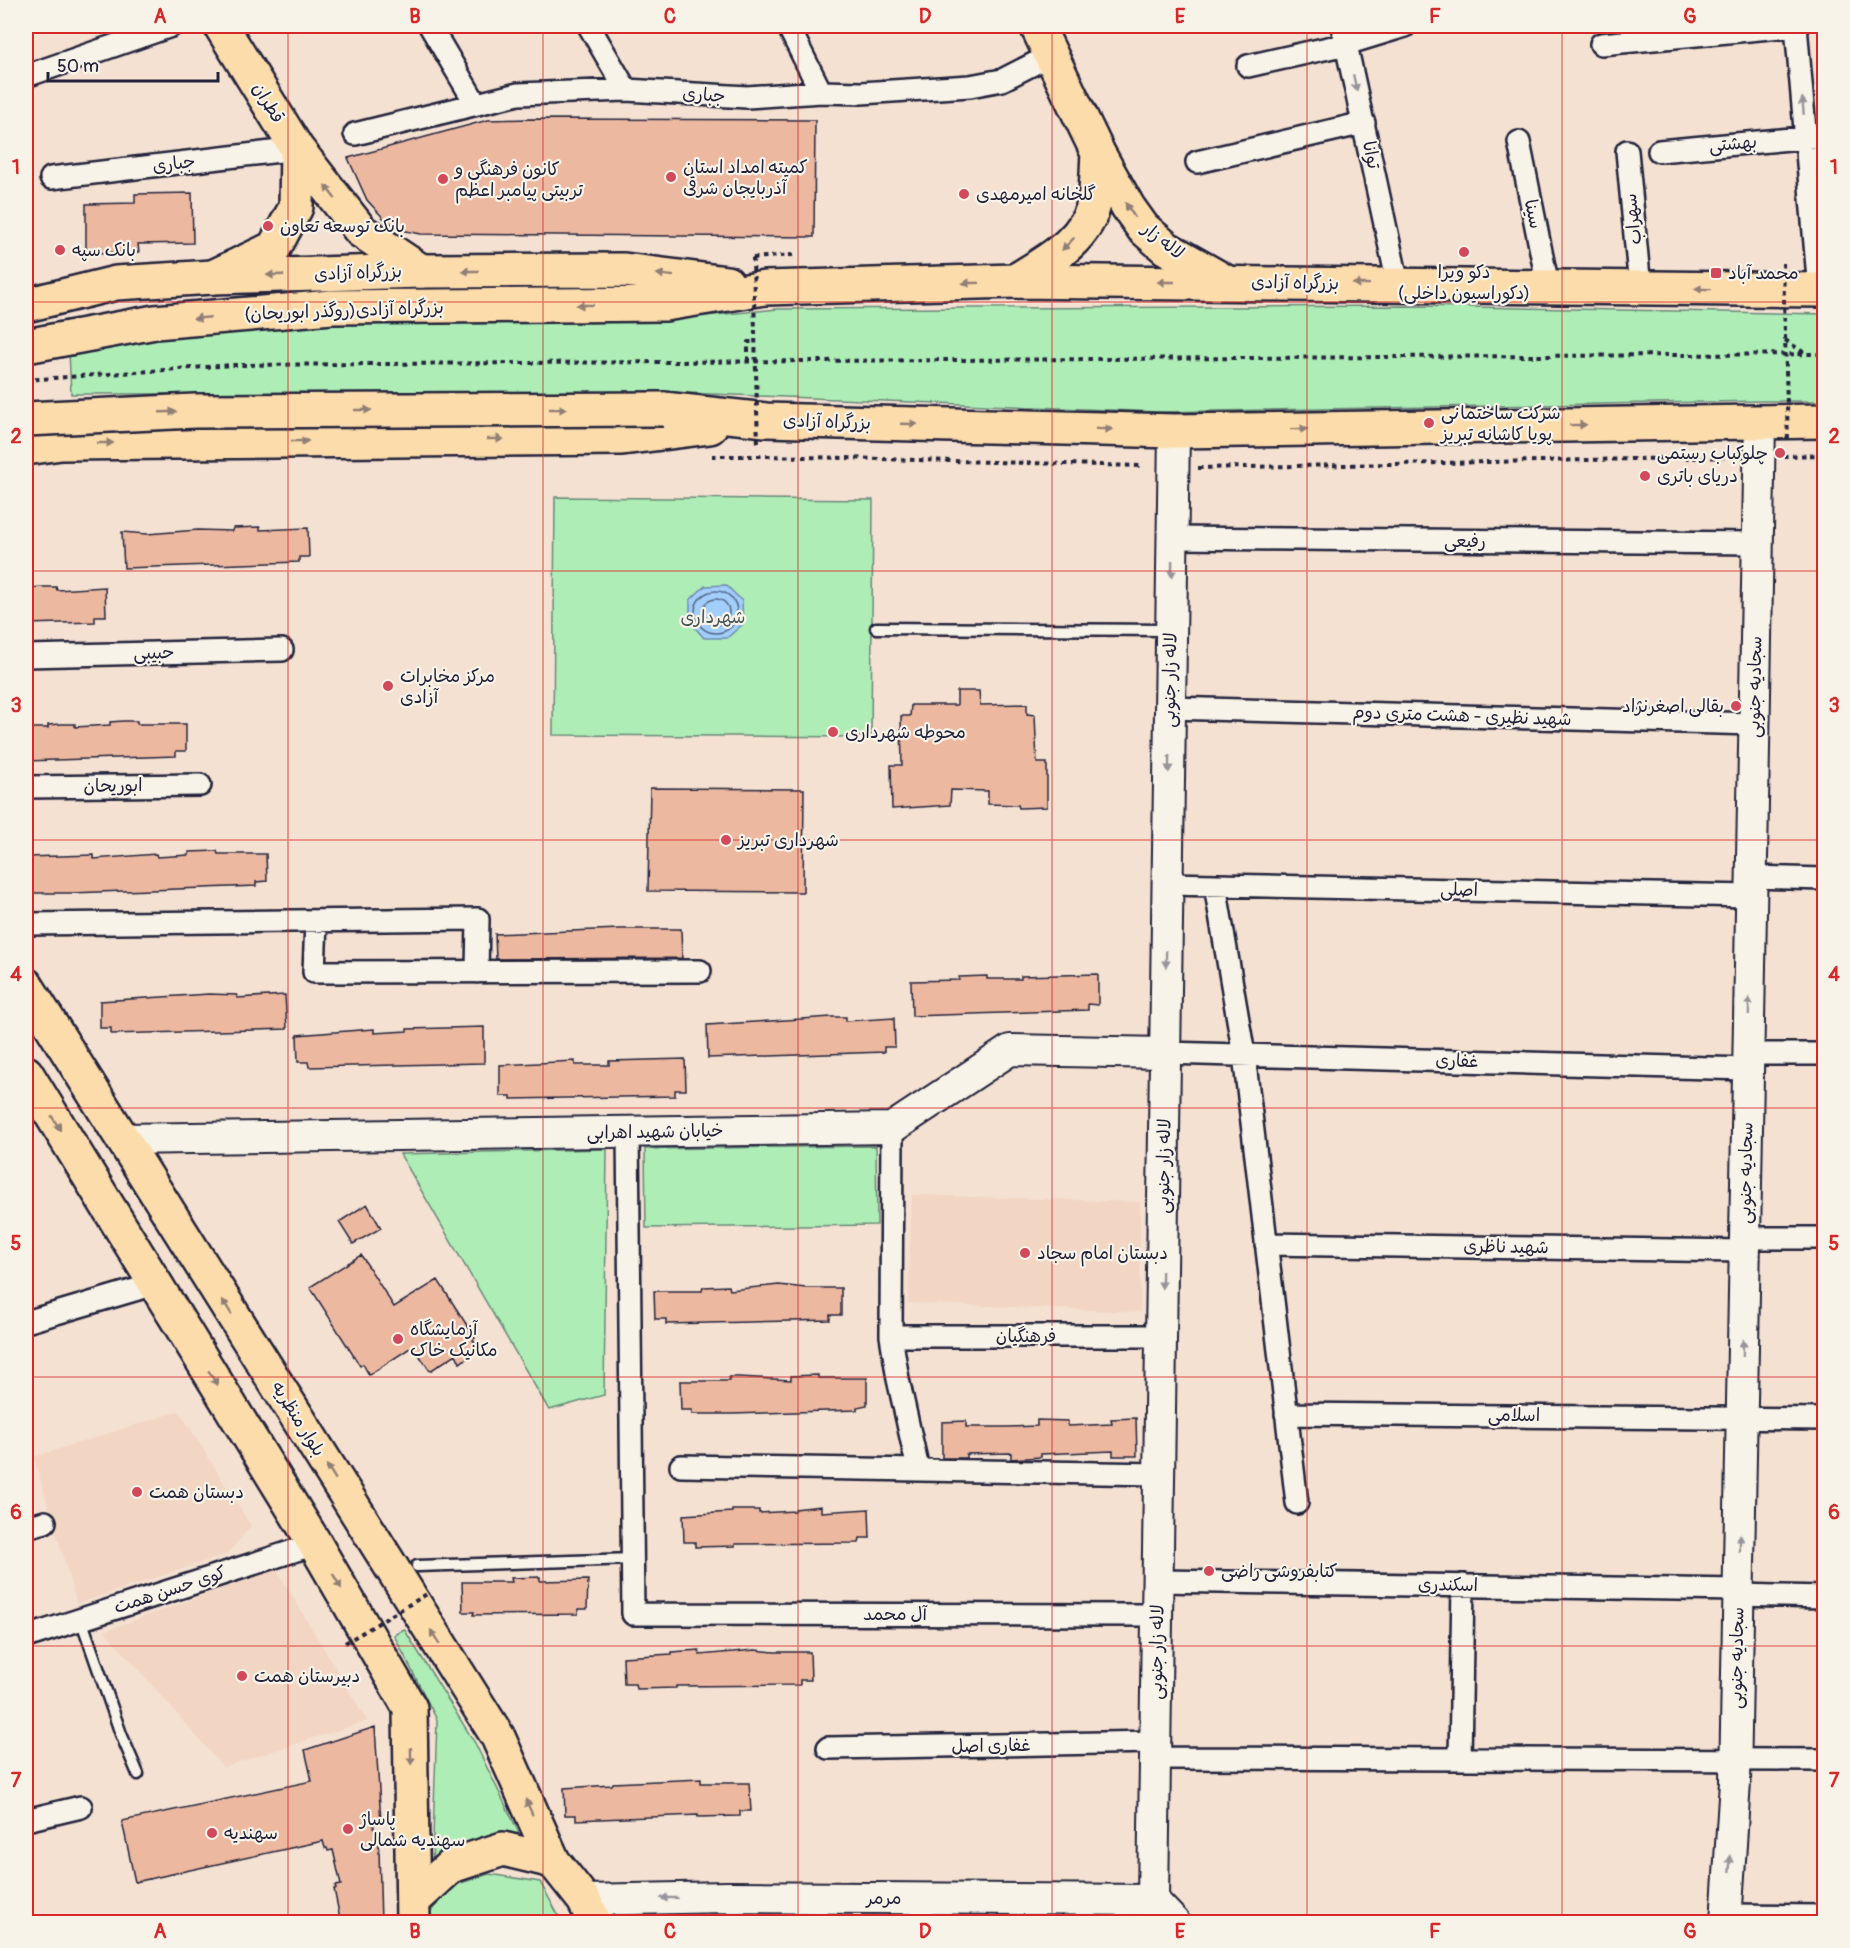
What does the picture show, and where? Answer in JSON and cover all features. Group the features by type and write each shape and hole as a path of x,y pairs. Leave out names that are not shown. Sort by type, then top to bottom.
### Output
{"main road":[{"name":"قطران","path":"221,26 297,149 361,231 421,271"},
{"name":"لاله زار","path":"1047,35 1098,153 1128,207 1143,228 1166,248 1226,282"},
{"path":"213,277 274,248 296,207 297,149"},
{"name":"لاله زار","path":"1015,282 1063,251 1086,226 1095,201 1098,153"},
{"name":"بزرگراه آزادی","path":"27,302 116,283 213,277 421,271 624,270 1015,282 1226,282 1822,290"},
{"name":"بزرگراه آزادی","path":"665,304 759,273"},
{"name":"بزرگراه آزادی(روگذر ابوریحان)","path":"26,346 155,322 332,307 665,304"},
{"name":"بزرگراه آزادی","path":"26,418 195,411 663,409 762,433"},
{"path":"26,418 61,443"},
{"name":"بزرگراه آزادی","path":"26,448 61,443 622,438 762,433 1174,431 1824,421"},
{"name":"بلوار منظریه","path":"26,986 498,1737 553,1861 590,1911"},
{"path":"26,1073 315,1544 410,1708 413,1911"},
{"path":"413,1911 451,1866 503,1849 553,1861"}],"street":[{"path":"26,76 171,26"},
{"path":"430,26 476,104"},
{"path":"589,26 626,90"},
{"path":"788,26 821,92"},
{"path":"1248,66 1344,35 1405,26"},
{"path":"1602,45 1794,26 1815,137 1822,290"},
{"name":"جباری","path":"355,134 518,94 626,90 747,98 821,92 861,93 970,86 1002,80 1047,35"},
{"name":"توانا","path":"1344,35 1398,284"},
{"path":"1197,162 1364,123"},
{"name":"بهشتی","path":"1659,151 1815,137"},
{"name":"سینا","path":"1519,142 1548,286"},
{"name":"جباری","path":"51,178 297,149"},
{"name":"سهراب","path":"1627,151 1640,288"},
{"name":"سجادیه جنوبی","path":"1726,1919 1736,1760 1760,422"},
{"name":"لاله زار جنوبی","path":"1153,1900 1174,431"},
{"name":"رفیعی","path":"1172,538 1758,543"},
{"name":"حبیبی","path":"26,656 282,650"},
{"name":"شهید نظیری - هشت متری دوم","path":"1170,708 1755,724"},
{"name":"ابوریحان","path":"26,787 200,785"},
{"name":"اصلی","path":"1167,884 1752,887 1824,879"},
{"path":"1215,885 1244,1055 1297,1503"},
{"path":"26,924 478,919 477,972"},
{"path":"316,921 314,972 700,971"},
{"path":"918,1469 891,1336 892,1128 1010,1050 1165,1053"},
{"name":"غفاری","path":"1165,1053 1748,1061 1824,1054"},
{"name":"خیابان شهید اهرابی","path":"122,1139 892,1128"},
{"path":"628,1132 633,1559"},
{"name":"شهید ناظری","path":"1266,1244 1745,1244 1824,1238"},
{"path":"26,1322 156,1284"},
{"name":"فرهنگیان","path":"891,1336 1161,1336"},
{"name":"اسلامی","path":"1286,1414 1824,1419"},
{"path":"681,1466 1160,1474"},
{"name":"کوی حسن همت","path":"26,1637 315,1544"},
{"name":"آل محمد","path":"633,1559 633,1614 1157,1615"},
{"name":"اسکندری","path":"1158,1581 1463,1585 1824,1597"},
{"path":"1460,1759 1463,1585"},
{"name":"غفاری اصل","path":"828,1748 1155,1750 1460,1759 1824,1760"},
{"path":"26,1820 81,1807"},
{"path":"698,1923 727,1897"},
{"name":"مرمر","path":"590,1911 727,1897 1153,1900"},
{"path":"1153,1900 1174,1923"},
{"path":"1726,1919 1824,1916"}],"lane":[{"path":"876,628 1171,630"},
{"path":"417,1566 633,1559"},
{"path":"81,1619 121,1734 138,1774"}],"path":[{"path":"769,456 762,433 755,342 759,273 793,255"},
{"path":"1783,263 1788,442"},
{"path":"1785,340 1807,354"},
{"path":"748,361 748,342 755,342"},
{"path":"26,380 233,365 1824,354"},
{"path":"1173,468 1824,455"},
{"path":"345,1643 427,1594"}],"shaded area":[{"name":"دبستان امام سجاد","path":"912,1195 1140,1202 1140,1312 908,1303"},
{"name":"دبستان همت","path":"179,1411 251,1526 227,1554 77,1604 34,1457"},
{"name":"دبیرستان همت","path":"276,1569 367,1721 223,1767 105,1631"}],"green space":[{"path":"1417,306 1824,314 1824,401 1159,412 687,393 71,394 69,351 144,340 326,321 683,318 778,309"},
{"name":"شهرداری","path":"555,497 873,500 871,737 553,735"},
{"path":"876,1146 877,1225 646,1228 645,1149"},
{"path":"607,1149 604,1395 549,1410 400,1154"},
{"path":"404,1629 475,1743 519,1833 491,1839 432,1867 437,1720 394,1635"},
{"path":"489,1874 540,1882 562,1922 431,1922 431,1911 455,1885"}],"water":[{"path":"726,585 742,601 743,624 727,638 704,638 690,622 690,600 705,586"}],"building":[{"name":"کمیته امداد استان آذربایجان شرقی","path":"488,120 815,120 814,237 421,234 406,231 386,221 367,200 348,158"},
{"path":"192,193 193,243 138,244 139,252 86,253 86,204 135,203 135,194"},
{"path":"260,527 260,530 308,528 309,557 299,557 299,562 124,568 122,532 147,534 198,530 232,531 233,528"},
{"path":"56,587 57,590 105,587 106,616 95,616 95,622 26,624 26,591 29,588"},
{"path":"957,691 979,691 980,705 1027,704 1027,714 1035,715 1037,763 1047,763 1047,807 1019,808 1018,805 988,804 988,791 951,790 950,805 892,809 891,765 902,765 901,716 910,716 911,705 957,705"},
{"path":"137,721 137,724 186,724 186,751 176,751 176,756 26,761 26,728 48,728 48,725 61,724 75,724 75,727 110,725 110,722"},
{"name":"شهرداری تبریز","path":"650,788 804,789 803,892 648,891"},
{"path":"217,851 218,854 266,854 267,881 256,882 256,886 71,893 30,893 30,889 26,889 26,857 94,855 94,859 156,854 157,857 189,855 189,852"},
{"path":"681,929 682,958 496,959 495,934"},
{"path":"1098,974 1098,1005 1088,1004 1088,1010 912,1016 911,981 959,980 959,977 987,976 987,979 1021,979 1021,976"},
{"path":"209,994 237,995 237,998 285,995 287,1029 111,1034 111,1028 100,1028 100,1001"},
{"path":"846,1017 846,1021 894,1018 895,1047 884,1047 884,1052 708,1058 707,1025"},
{"path":"484,1027 484,1063 309,1067 308,1062 298,1062 297,1035 374,1029 374,1033 407,1031 407,1029"},
{"path":"685,1059 686,1090 675,1090 675,1096 511,1099 511,1096 500,1096 500,1065 575,1061 575,1065 609,1065 609,1061"},
{"path":"367,1204 381,1228 353,1244 339,1222"},
{"path":"361,1255 394,1307 438,1280 475,1338 473,1340 479,1349 460,1363 456,1354 430,1371 413,1346 369,1375 363,1364 360,1366 310,1287"},
{"path":"779,1285 841,1288 841,1315 830,1315 830,1320 666,1324 666,1319 655,1319 654,1291 702,1291 703,1287 729,1286 730,1290"},
{"path":"818,1375 818,1378 867,1378 867,1405 857,1407 857,1410 733,1414 692,1414 692,1410 681,1410 680,1381 729,1381 729,1377 791,1380 791,1376"},
{"path":"1136,1418 1137,1456 1113,1456 1113,1451 1041,1454 1041,1457 1011,1459 1011,1453 966,1454 966,1458 942,1458 942,1422 966,1421 966,1427 1007,1427 1037,1426 1037,1420 1068,1421 1068,1426 1112,1424 1111,1419"},
{"path":"821,1506 821,1512 869,1509 870,1538 860,1538 859,1543 735,1544 735,1546 695,1547 695,1542 684,1542 683,1515 732,1512 732,1510 759,1510 759,1513 795,1511 795,1509"},
{"path":"540,1577 540,1581 588,1580 587,1609 578,1609 578,1614 473,1615 474,1612 463,1612 462,1582 512,1582 511,1578"},
{"path":"699,1650 700,1655 755,1650 810,1652 811,1680 800,1680 800,1685 676,1686 676,1688 636,1689 635,1684 624,1684 623,1657"},
{"path":"375,1727 381,1822 373,1823 379,1850 381,1923 341,1923 334,1889 336,1889 335,1886 341,1885 333,1850 328,1851 323,1841 135,1882 122,1821 312,1781 305,1750"},
{"path":"701,1779 701,1783 749,1783 751,1811 740,1811 740,1816 698,1817 698,1815 576,1820 576,1815 565,1815 564,1788"}],"place":[{"name":"کمیته امداد استان آذربایجان شرقی","path":"671,177"},
{"name":"کانون فرهنگی و تربیتی پیامبر اعظم","path":"443,179"},
{"name":"گلخانه امیرمهدی","path":"964,194"},
{"name":"بانک توسعه تعاون","path":"268,226"},
{"name":"بانک سپه","path":"60,250"},
{"name":"دکو ویرا (دکوراسیون داخلی)","path":"1464,252"},
{"name":"محمد آباد","path":"1716,273"},
{"name":"شرکت ساختمانی پویا کاشانه تبریز","path":"1429,423"},
{"name":"چلوکباب رستمی","path":"1780,453"},
{"name":"دریای باتری","path":"1645,476"},
{"name":"مرکز مخابرات آزادی","path":"388,686"},
{"name":"بقالی اصغرنژاد","path":"1736,706"},
{"name":"محوطه شهرداری","path":"833,732"},
{"name":"شهرداری تبریز","path":"726,840"},
{"name":"دبستان امام سجاد","path":"1025,1253"},
{"name":"آزمایشگاه مکانیک خاک","path":"398,1339"},
{"name":"دبستان همت","path":"137,1492"},
{"name":"کتابفروشی راضی","path":"1209,1571"},
{"name":"دبیرستان همت","path":"242,1676"},
{"name":"پاساژ سهندیه شمالی","path":"348,1829"},
{"name":"سهندیه","path":"212,1833"}]}
